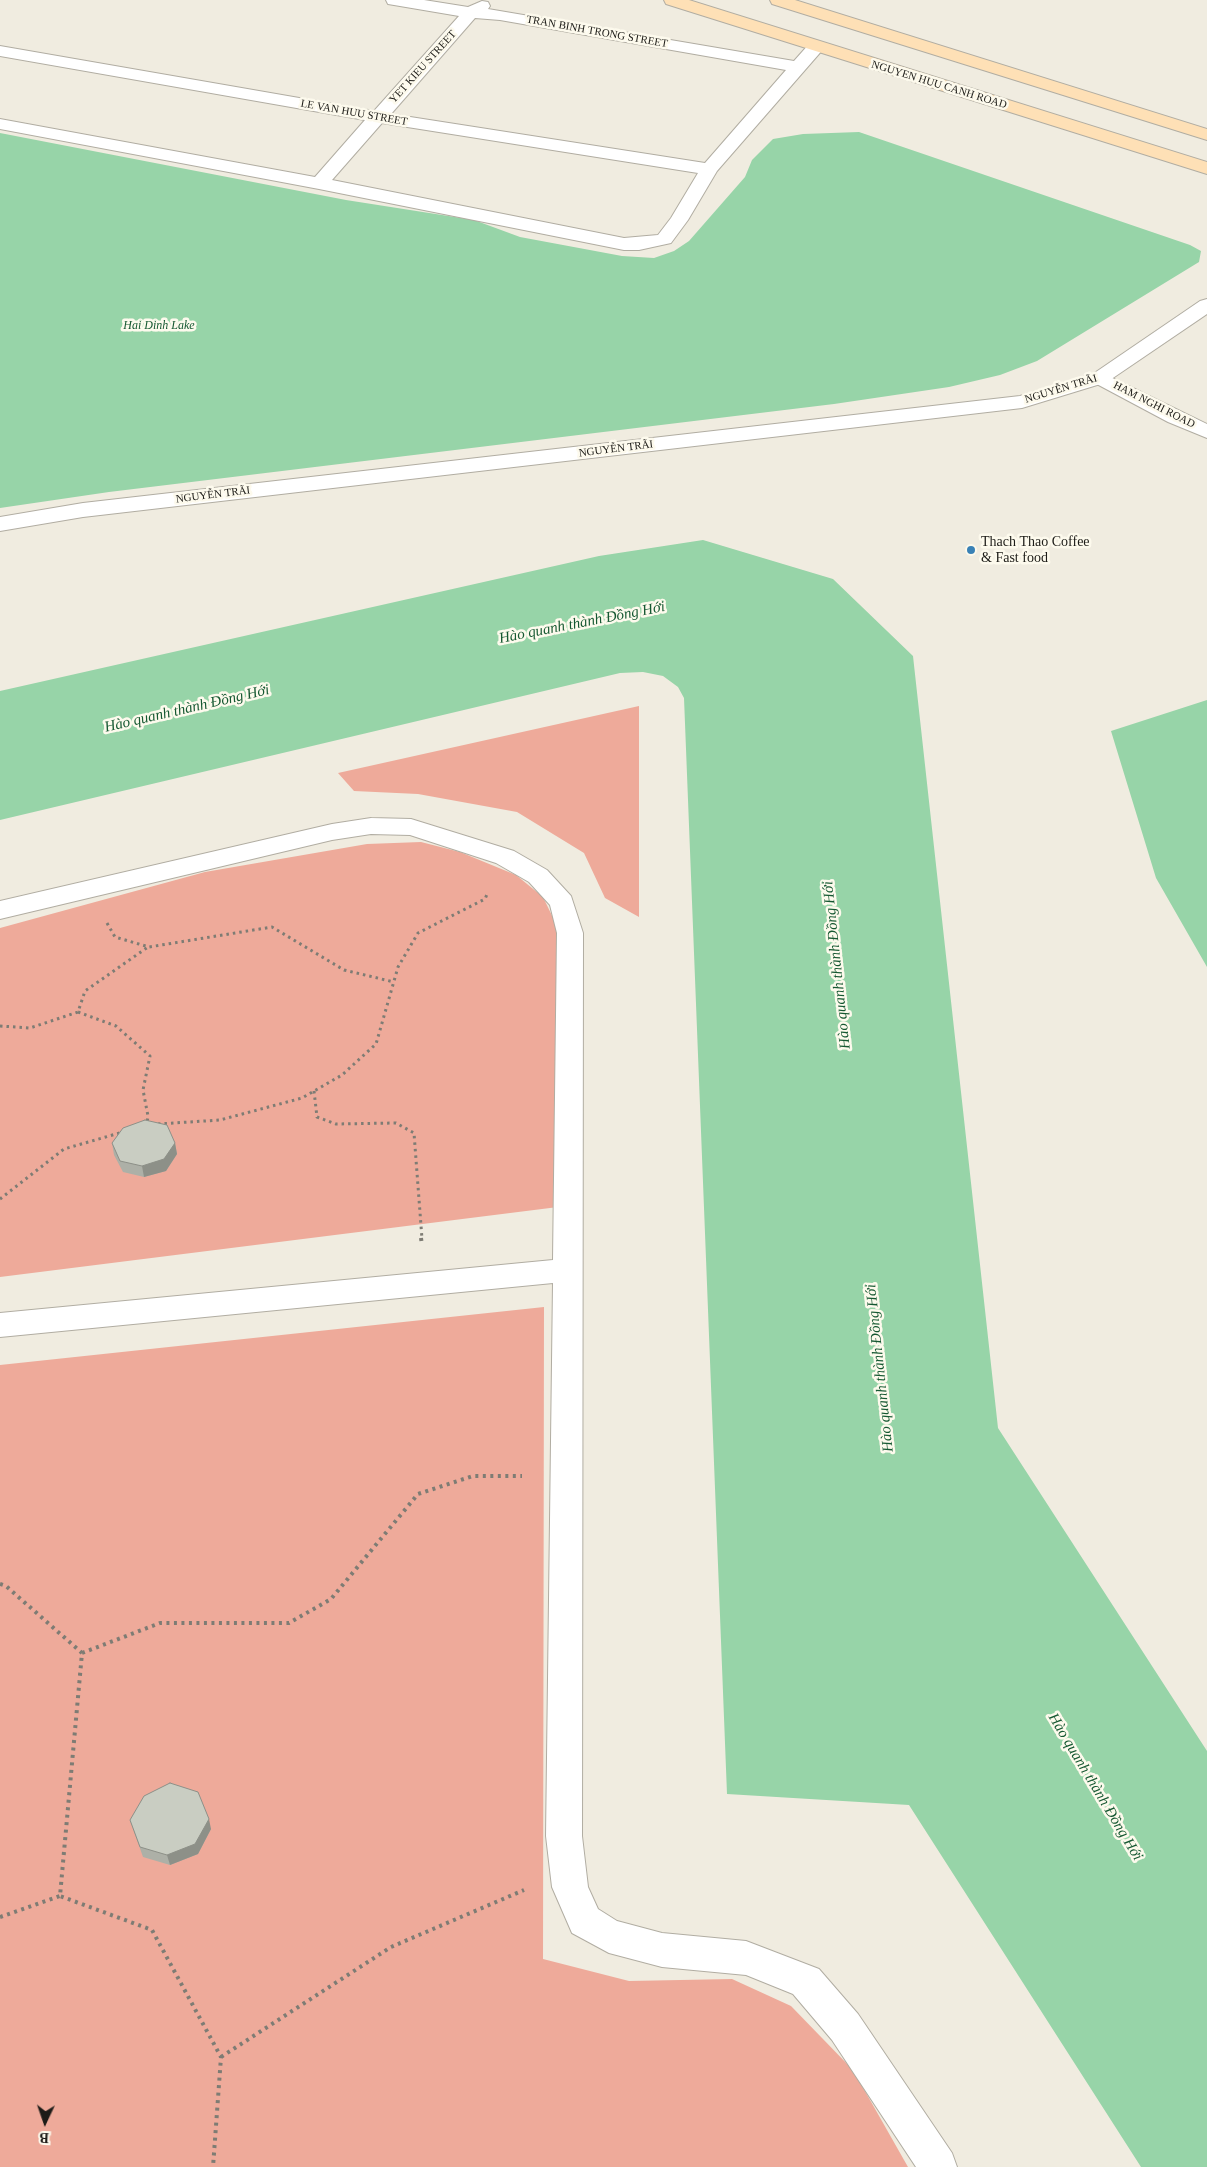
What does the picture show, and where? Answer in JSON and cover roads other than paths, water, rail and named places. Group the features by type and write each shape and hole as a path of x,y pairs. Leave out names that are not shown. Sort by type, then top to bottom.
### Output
{"main road":[{"name":"NGUYEN HUU CANH ROAD","path":"672,0 816,47 1207,168"},
{"path":"778,0 1207,135"}],"street":[{"name":"TRAN BINH TRONG STREET","path":"394,0 471,13 500,15 799,67"},
{"name":"YET KIEU STREET","path":"319,183 471,13 490,0"},
{"path":"0,124 319,183 624,244 639,244 664,239 679,220 709,169 816,47"},
{"name":"LE VAN HUU STREET","path":"0,51 378,117 709,169"},
{"name":"NGUYỄN TRÃI","path":"0,524 83,510 1022,402 1100,378 1207,305"},
{"name":"HAM NGHI ROAD","path":"1100,378 1174,418 1207,432"},
{"path":"0,910 332,832 371,826 411,827 505,857 538,876 562,902 570,933 564,1836 570,1887 585,1920 609,1936 662,1950 746,1958 806,1981 845,2027 938,2167"},
{"path":"0,1325 568,1270"}],"water":[{"name":"Hai Dinh Lake","path":"859,132 1190,245 1201,251 1199,262 1037,361 1000,375 949,387 834,404 109,492 0,508 0,133 346,200 474,220 520,237 622,256 654,258 674,251 689,241 745,177 752,160 773,139 803,134"},
{"name":"Hào quanh thành Đồng Hới","path":"703,540 833,579 913,656 998,1428 1207,1751 1207,2167 1141,2167 909,1805 727,1794 684,698 678,687 663,676 643,672 620,673 0,820 0,691 599,556"},
{"path":"1207,700 1207,967 1156,878 1111,731"}],"place":[{"name":"Thach Thao Coffee & Fast food","path":"971,550"}]}
